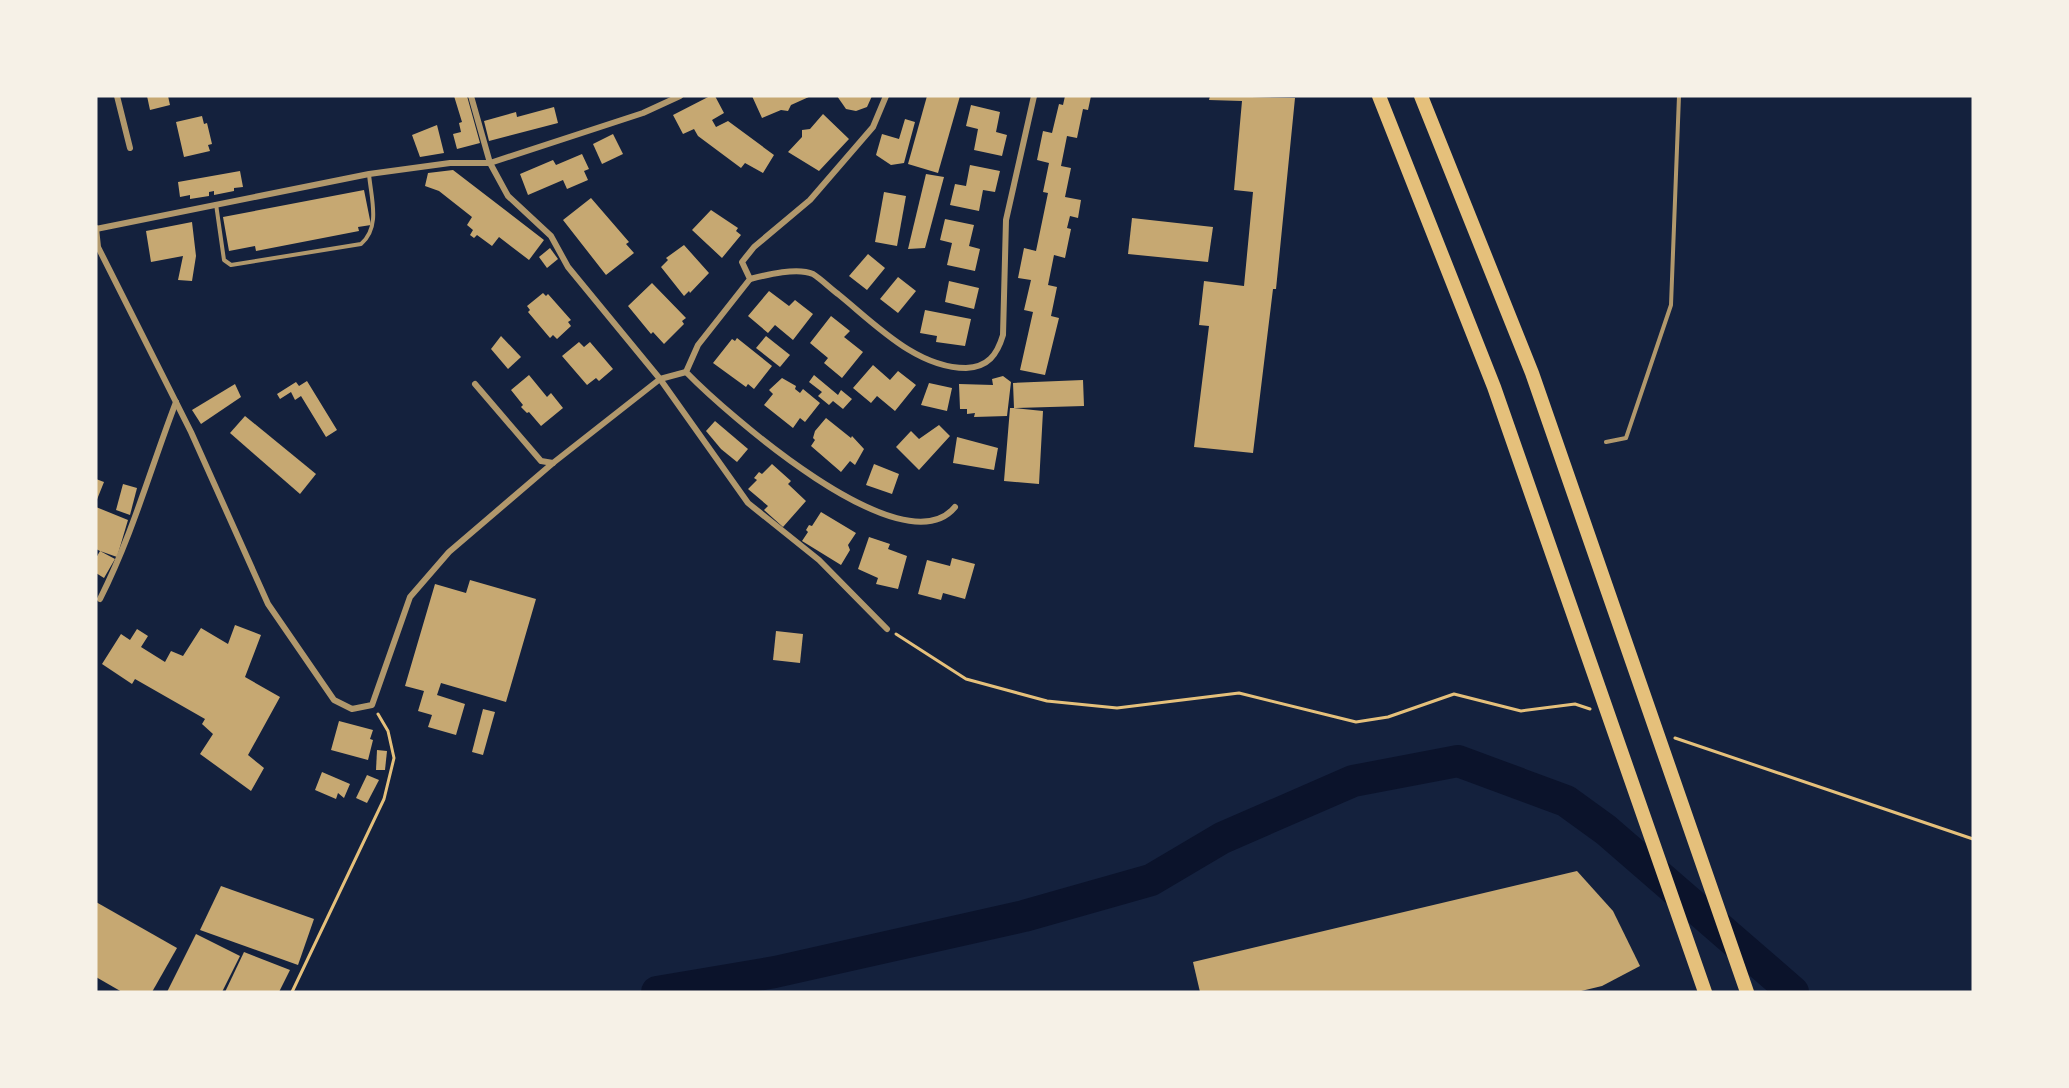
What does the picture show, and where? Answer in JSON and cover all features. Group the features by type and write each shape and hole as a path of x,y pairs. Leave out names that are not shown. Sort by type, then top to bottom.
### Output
{"highway":[{"path":"1379,96 1494,387 1705,992"},
{"path":"1421,96 1532,373 1747,992"}],"street":[{"path":"117,96 130,148"},
{"path":"471,96 490,163 508,196 551,236 568,267 660,379 748,503 819,560 887,629"},
{"path":"680,96 643,113 490,163 450,163 369,174 96,229 98,247 176,402 268,604 334,699 352,709 372,705 410,597 449,552 553,463 660,379 686,372"},
{"path":"750,279 742,262 754,247 810,200 873,127 886,96"},
{"path":"686,372 698,345 750,279 775,272 812,273 907,349 948,368 973,368 990,361 999,349 1003,335 1006,220 1034,96"},
{"path":"686,372 708,394 787,457 848,500 889,518 914,523 934,521 948,516 955,507"},
{"path":"475,384 540,461 553,463"},
{"path":"100,599 119,562 146,492 176,402"}],"lane":[{"path":"1606,442 1626,438 1671,306 1679,96"},
{"path":"216,203 224,260 231,265 361,244 369,237 374,223 369,174"}],"path":[{"path":"887,629 966,679 1047,701 1117,708 1239,693 1356,722 1388,717 1454,693 1521,711 1575,704 1597,711"},
{"path":"292,992 384,800 394,758 388,731 372,705"},
{"path":"1673,737 1973,839"}],"building":[{"path":"147,96 168,96 170,105 150,110"},
{"path":"454,96 467,96 480,143 457,149 453,134 461,132 459,123 462,122"},
{"path":"710,96 715,96 724,113 712,120 716,127 728,121 774,155 763,173 745,163 741,168 698,136 694,129 683,134 673,115"},
{"path":"752,96 811,96 791,105 788,111 781,110 762,118"},
{"path":"837,96 872,96 867,107 856,111 846,109"},
{"path":"927,96 960,96 938,173 908,164"},
{"path":"1065,96 1091,96 1088,110 1083,109 1077,138 1067,136 1061,166 1071,168 1065,197 1081,200 1078,218 1070,216 1067,228 1071,229 1065,258 1054,255 1048,285 1057,287 1051,316 1059,318 1045,375 1020,370 1033,312 1024,310 1031,280 1018,278 1024,248 1036,251 1048,193 1043,192 1049,163 1037,160 1043,131 1052,133 1059,104 1063,105"},
{"path":"1210,96 1295,98 1276,289 1273,289 1253,453 1194,447 1209,326 1199,325 1204,281 1244,286 1253,192 1234,190 1242,101 1209,100"},
{"path":"971,105 1000,112 996,132 1007,135 1002,156 974,150 978,129 966,126"},
{"path":"554,107 558,123 489,141 484,121 516,112 517,117"},
{"path":"823,114 849,139 819,171 788,152 802,137 802,130 810,129"},
{"path":"202,116 204,124 207,123 212,144 208,145 210,151 184,157 176,122"},
{"path":"905,119 915,122 904,163 891,165 876,155 882,134 899,139"},
{"path":"437,125 444,153 420,157 412,135"},
{"path":"613,134 623,154 602,164 593,144"},
{"path":"582,154 589,169 584,171 588,180 567,189 563,180 528,195 520,174 553,160 556,165"},
{"path":"970,165 1000,171 995,192 983,190 979,211 950,205 955,184 966,186"},
{"path":"453,170 544,240 529,260 499,237 492,246 477,235 474,238 470,235 473,230 467,225 472,217 439,191 425,186 428,173"},
{"path":"240,171 243,187 234,188 234,191 214,195 214,191 209,192 209,196 190,199 190,195 180,197 178,182"},
{"path":"926,174 944,177 925,248 908,249"},
{"path":"364,190 371,225 358,227 359,231 256,251 255,246 229,251 223,217"},
{"path":"884,192 906,196 897,246 875,242"},
{"path":"591,198 629,242 626,244 634,253 606,275 563,220"},
{"path":"711,210 738,228 736,231 741,235 722,258 692,230"},
{"path":"1132,218 1213,227 1208,262 1128,254"},
{"path":"945,219 974,225 969,246 980,249 975,271 947,265 952,243 940,240"},
{"path":"192,222 196,256 192,281 178,280 183,256 151,262 146,231"},
{"path":"684,245 709,273 690,293 689,291 684,296 661,267 668,260 666,258"},
{"path":"550,248 558,259 547,268 539,257"},
{"path":"868,254 885,268 867,290 849,276"},
{"path":"898,277 916,291 898,313 880,299"},
{"path":"949,281 979,288 974,309 945,302"},
{"path":"652,283 686,318 682,321 684,324 664,344 653,332 651,334 628,306"},
{"path":"769,291 789,306 795,300 813,314 793,340 775,325 768,333 748,316"},
{"path":"543,293 546,296 548,294 571,320 568,322 571,326 557,339 553,335 550,338 528,312 530,310 527,306"},
{"path":"925,310 971,319 965,346 936,342 937,336 920,333"},
{"path":"831,316 850,331 844,337 863,352 842,378 824,363 828,358 810,343"},
{"path":"501,336 521,357 508,369 491,349"},
{"path":"766,336 790,355 780,367 756,348"},
{"path":"737,338 772,366 754,389 748,384 746,387 713,363 732,339 735,341"},
{"path":"579,342 584,347 590,342 613,369 599,381 596,378 587,385 562,356"},
{"path":"873,365 890,380 898,371 916,385 895,411 877,396 871,403 853,388"},
{"path":"529,375 547,397 551,393 563,408 541,426 529,412 527,413 521,407 523,405 511,390"},
{"path":"814,375 838,395 841,390 852,399 843,409 833,401 829,405 818,396 822,392 809,382"},
{"path":"1003,376 1011,382 1007,416 974,417 975,413 967,414 967,409 960,409 959,384 993,385 992,379"},
{"path":"782,378 796,386 795,389 800,393 803,389 820,403 805,422 800,418 793,428 764,405 773,394 769,390"},
{"path":"1083,380 1084,406 1014,408 1013,383"},
{"path":"307,381 337,430 326,437 301,396 295,400 291,392 280,399 277,394 296,382 299,386"},
{"path":"929,383 952,388 947,411 921,405"},
{"path":"235,384 241,397 201,424 192,410"},
{"path":"1010,408 1043,411 1039,484 1004,481"},
{"path":"245,416 316,474 300,494 230,433"},
{"path":"826,418 851,438 852,436 864,449 855,465 850,461 841,472 811,446 815,440 813,438 815,431"},
{"path":"715,421 748,449 737,462 721,449 706,431"},
{"path":"939,425 950,436 919,470 896,447 911,431 919,439"},
{"path":"957,437 998,448 994,470 953,463"},
{"path":"772,464 791,481 788,484 806,501 783,527 764,510 768,506 748,489 757,480 754,478 759,472 762,474"},
{"path":"874,464 899,474 892,494 866,485"},
{"path":"96,479 104,482 96,502"},
{"path":"123,484 137,488 130,515 116,510"},
{"path":"96,507 128,520 117,557 96,549"},
{"path":"821,512 856,533 848,545 850,550 841,565 802,541 808,532 806,530 809,525 812,526"},
{"path":"869,537 890,544 888,549 907,556 898,589 876,584 878,578 858,569"},
{"path":"100,551 115,559 104,578 96,573 96,558"},
{"path":"952,558 975,564 965,599 943,593 941,600 918,594 927,560 950,566"},
{"path":"470,580 536,599 506,702 441,683 437,695 465,704 456,735 428,727 432,715 418,711 424,691 405,686 435,584 466,593"},
{"path":"235,625 261,635 245,677 280,697 248,755 264,768 251,791 200,754 213,734 202,724 205,719 135,679 132,684 102,664 121,634 130,640 137,629 148,636 141,647 165,662 171,651 183,656 201,628 228,644"},
{"path":"776,631 803,634 800,663 773,660"},
{"path":"483,709 495,712 483,755 472,752"},
{"path":"339,721 373,730 368,760 331,750"},
{"path":"377,750 387,751 385,770 376,770"},
{"path":"322,772 350,784 344,798 338,793 336,799 315,790"},
{"path":"367,775 379,780 367,803 356,798"},
{"path":"1577,871 1613,911 1640,966 1602,986 1577,992 1200,992 1193,962"},
{"path":"221,886 314,919 298,965 200,930"},
{"path":"96,902 177,948 152,992 122,992 96,977"},
{"path":"196,934 240,956 222,992 167,992"},
{"path":"244,952 290,970 279,992 225,992"}],"waterway":[{"path":"657,992 775,972 1024,916 1151,880 1222,838 1353,781 1458,761 1566,801 1606,830 1793,992"}]}
